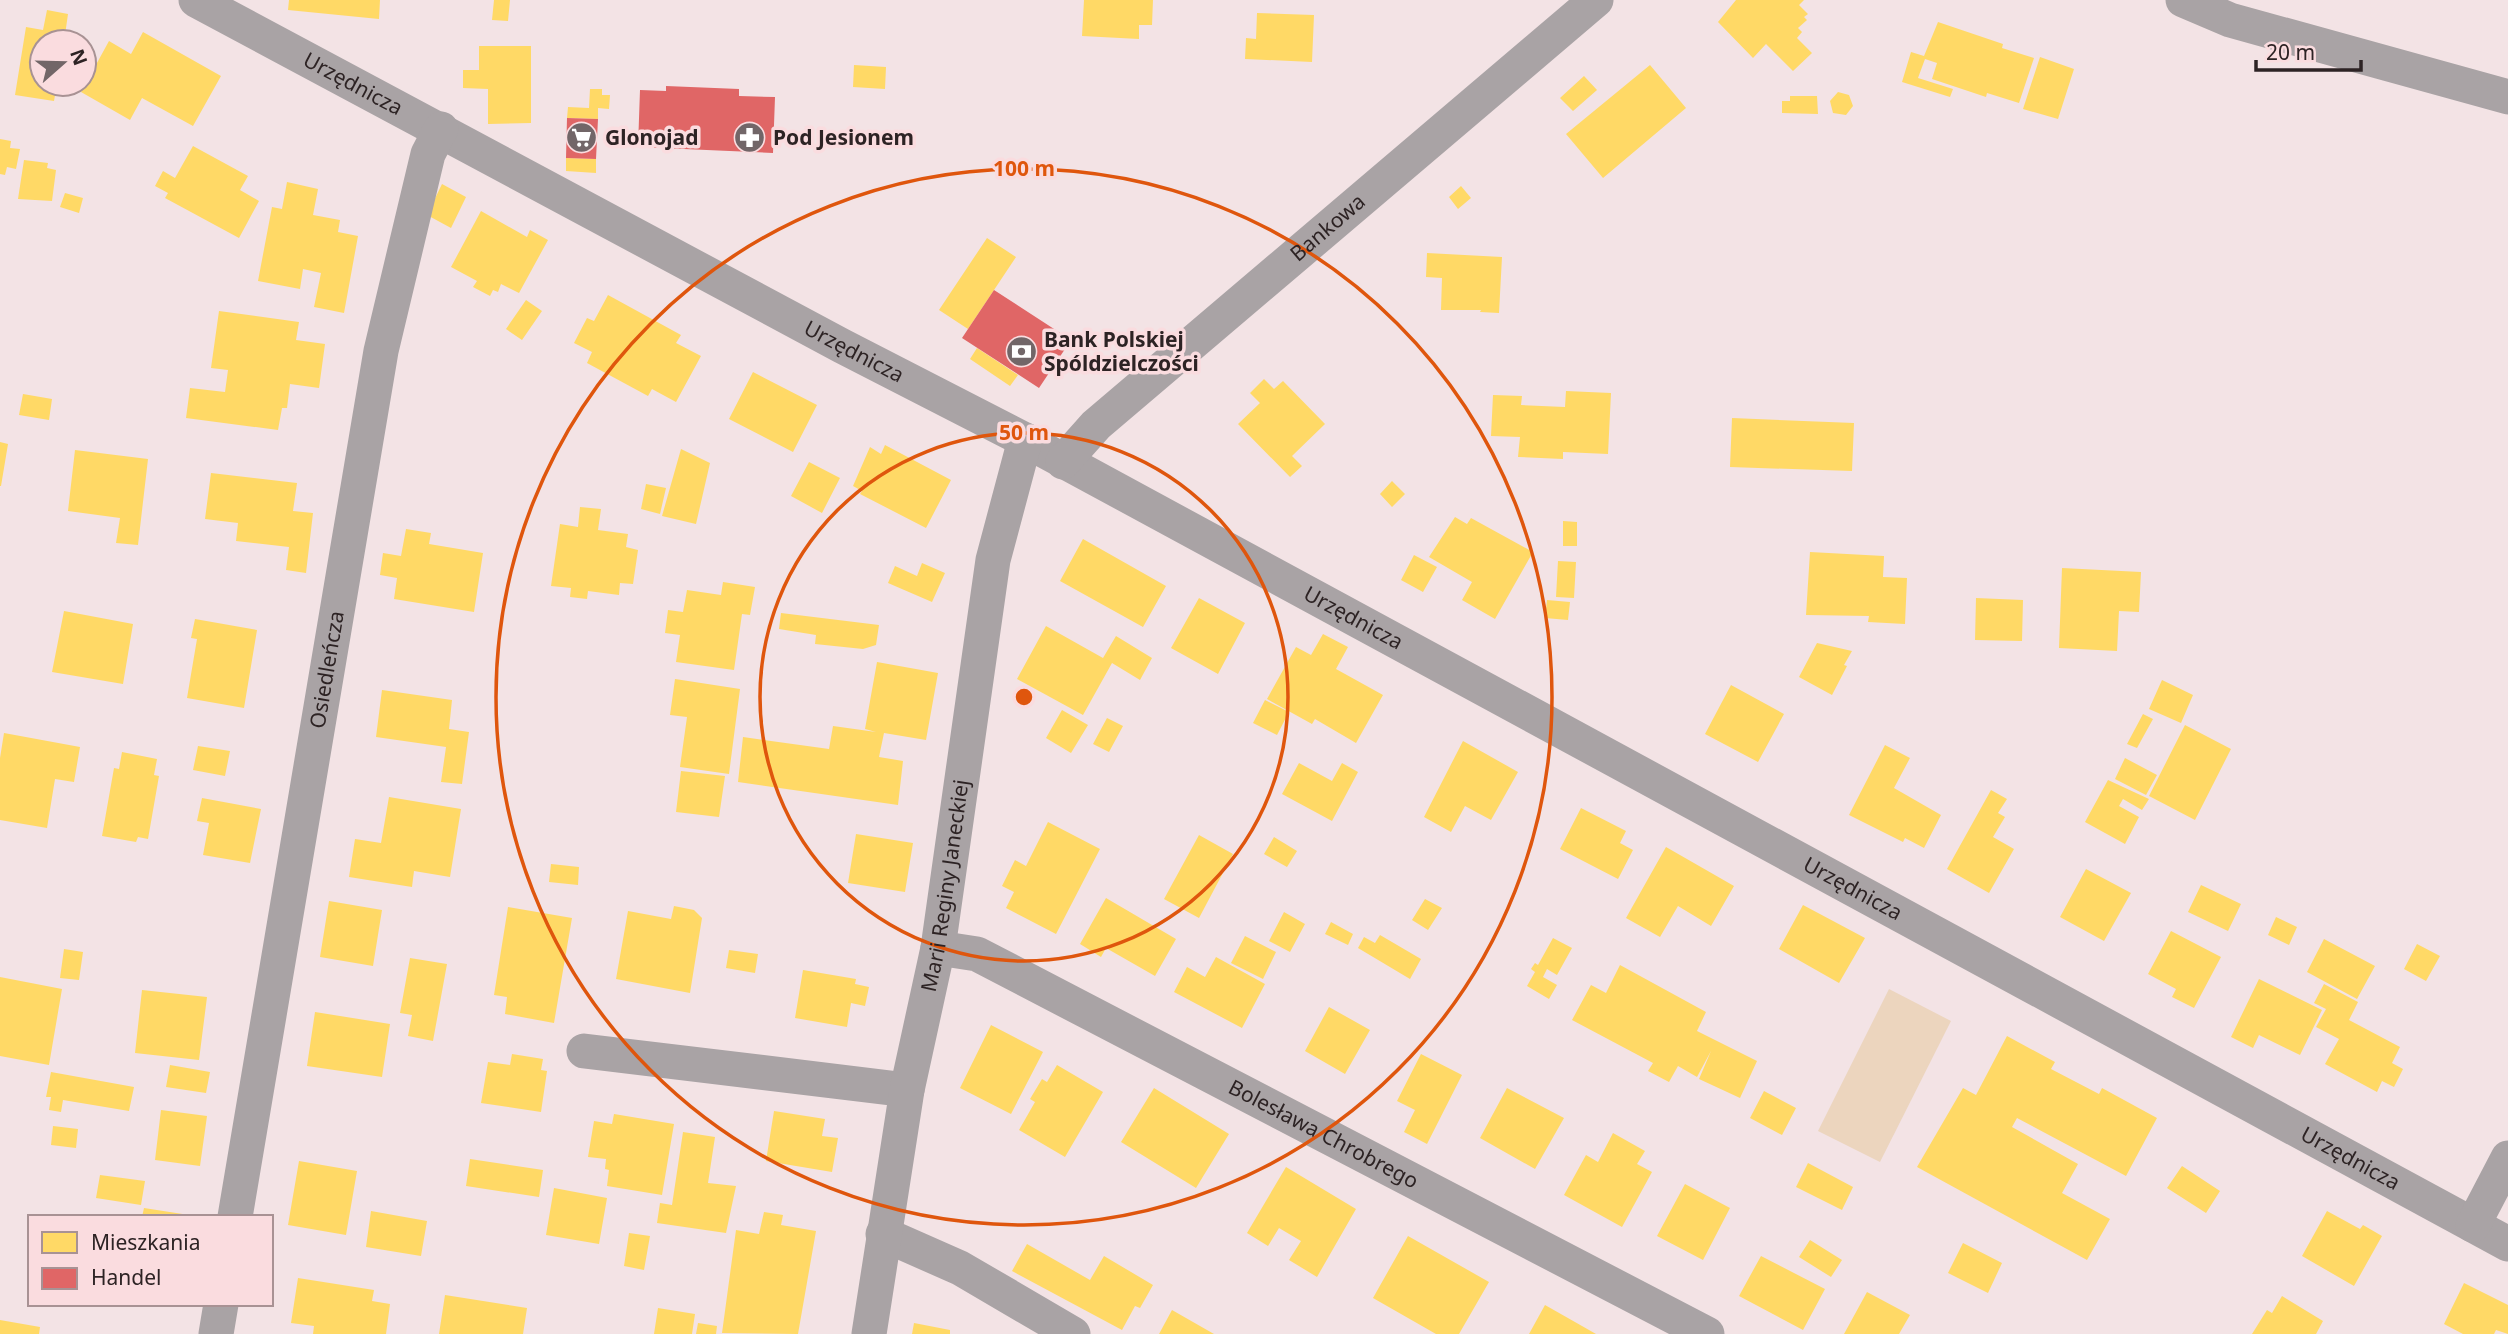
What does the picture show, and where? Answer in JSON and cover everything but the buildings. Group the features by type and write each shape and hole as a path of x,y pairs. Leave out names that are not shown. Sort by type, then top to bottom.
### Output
{"street":[{"name":"Urzędnicza","path":"196,0 842,346 1025,440 2508,1244"},
{"name":"Bankowa","path":"1063,462 1096,425 1596,0"},
{"path":"2183,0 2230,20 2508,97"},
{"name":"Osiedleńcza","path":"235,1215 381,351 428,154 441,129"},
{"name":"Marii Reginy Janeckiej","path":"869,1334 907,1090 938,948 993,560 1025,440"},
{"name":"Bolesława Chrobrego","path":"938,948 977,954 1706,1334"},
{"path":"584,1051 907,1090"},
{"path":"2473,1225 2508,1158"},
{"path":"883,1234 960,1268 1073,1334"},
{"path":"216,1334 221,1306"}],"shaded area":[{"path":"1889,989 1951,1021 1880,1162 1818,1131"}],"place":[{"name":"Glonojad","path":"582,138"},
{"name":"Pod Jesionem","path":"750,138"},
{"name":"Bank Polskiej Spóldzielczości","path":"1021,352"}]}
